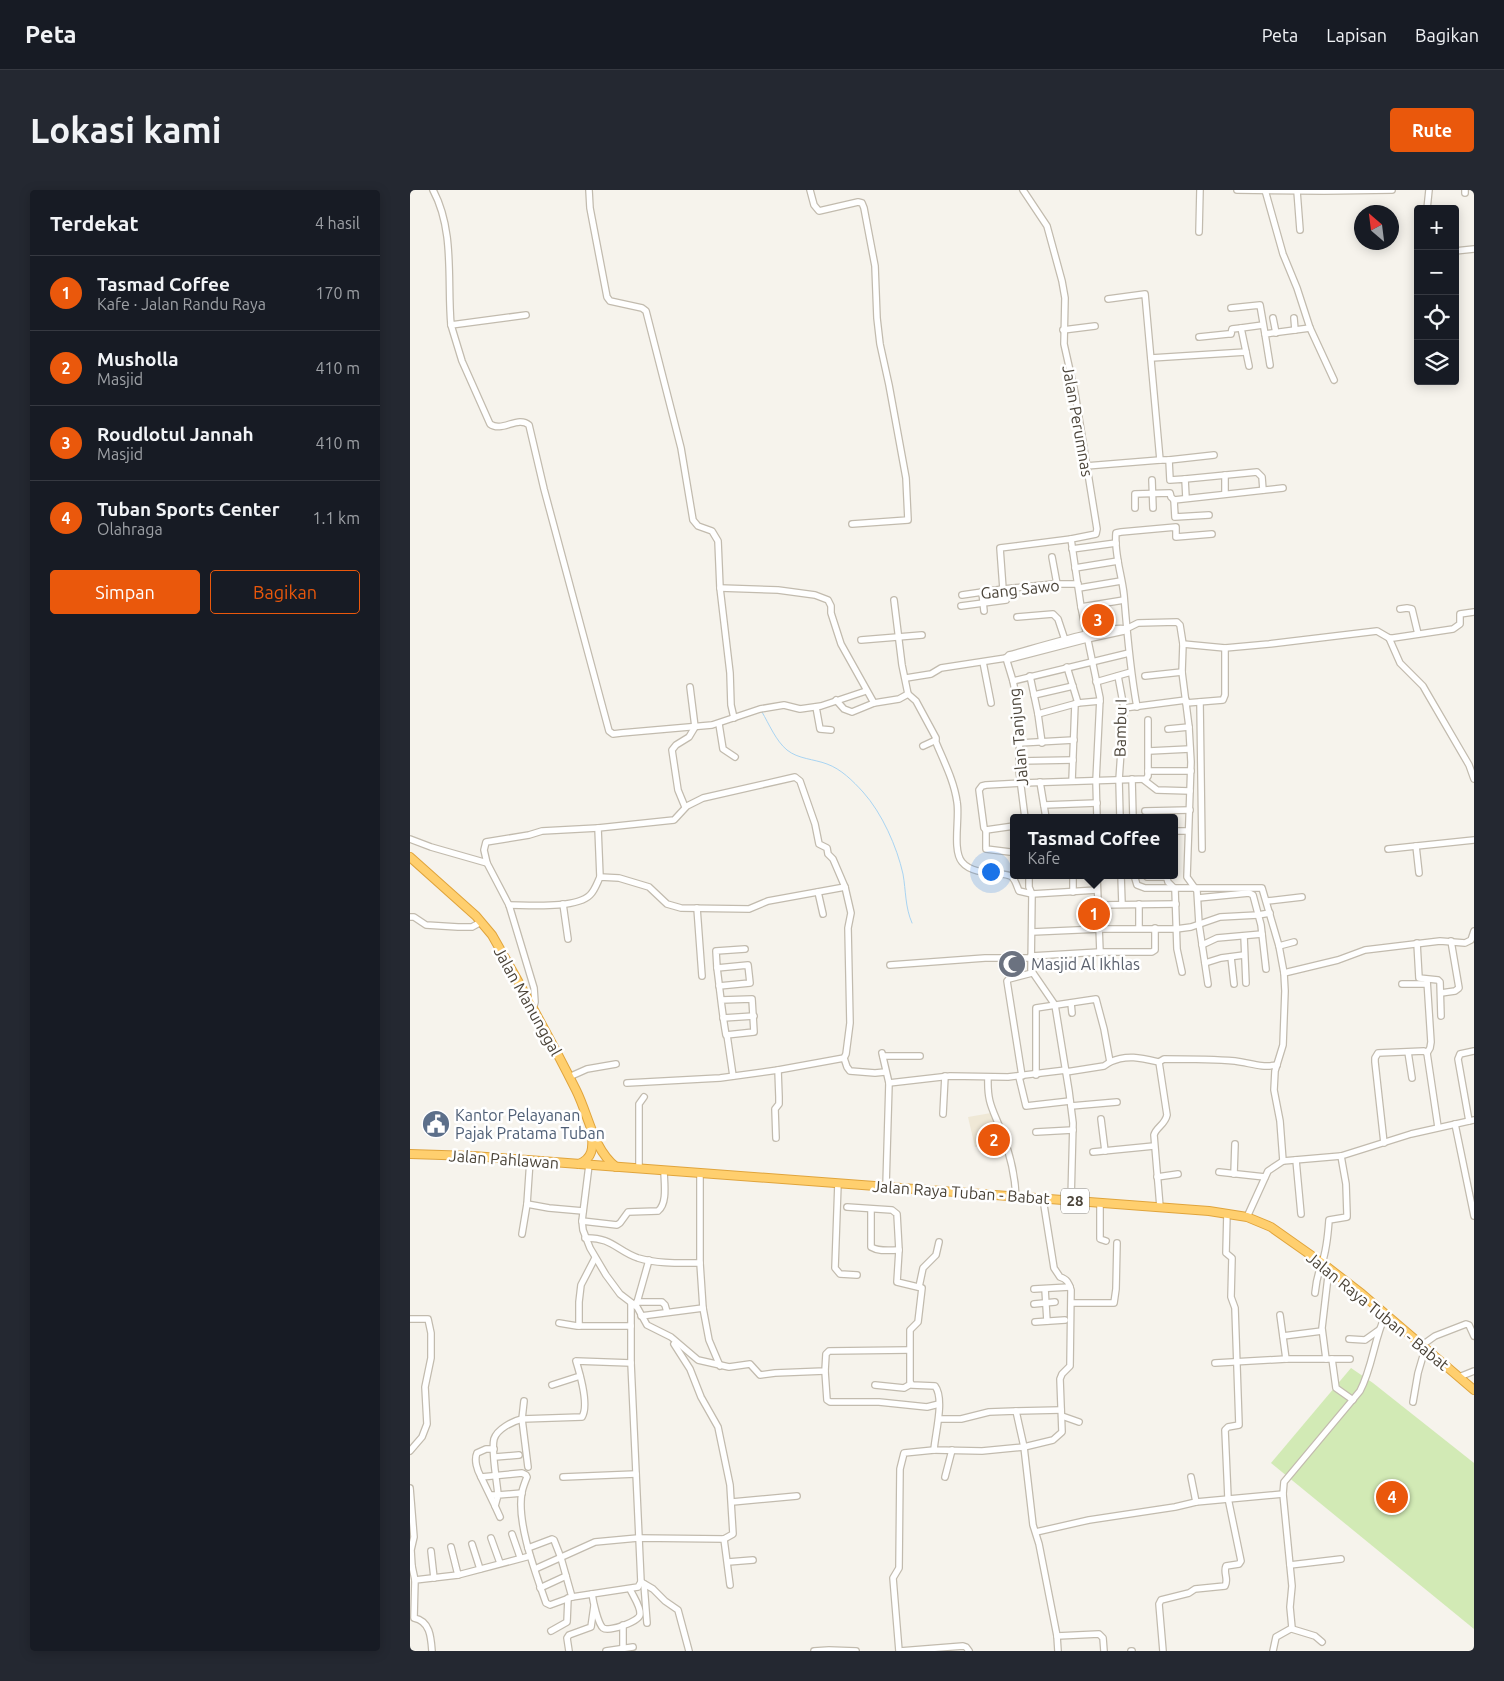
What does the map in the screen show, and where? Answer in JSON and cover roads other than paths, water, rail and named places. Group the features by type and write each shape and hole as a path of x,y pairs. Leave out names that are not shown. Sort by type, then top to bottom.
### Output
{"highway":[{"name":"Jalan Manunggal","path":"410,858 481,922 492,935 569,1077 603,1153 616,1167"},
{"path":"577,1164 584,1162 591,1154 593,1144 592,1128"},
{"name":"Jalan Pahlawan","path":"410,1154 474,1156 593,1166"},
{"name":"Jalan Raya Tuban - Babat","path":"593,1166 1100,1202 1227,1213 1247,1217 1270,1227 1325,1265 1386,1314 1474,1390"}],"street":[{"path":"433,190 441,208 446,238 451,325 462,361 490,424 498,427 522,422 529,425 544,489 608,730 618,734 719,724 760,709 784,705 800,709 816,707 866,691"},
{"path":"588,190 608,299 612,302 642,308 646,312 681,448 693,520 698,526 712,532 718,541 720,588 730,673 731,705 734,718"},
{"path":"810,190 814,205 819,211 858,202 864,206 875,266 879,340 906,478 908,520 852,524"},
{"name":"Jalan Perumnas","path":"1023,190 1043,218 1053,246 1064,291 1064,344 1075,393 1097,533 1071,539"},
{"path":"1199,232 1200,190"},
{"path":"1237,190 1392,190"},
{"path":"1265,190 1283,254 1310,328 1334,380"},
{"path":"1427,205 1429,190"},
{"path":"1297,191 1300,230"},
{"path":"1459,251 1474,249"},
{"path":"1108,299 1145,294 1160,460"},
{"path":"1231,308 1260,305 1270,364"},
{"path":"451,325 526,315"},
{"path":"1274,318 1276,333"},
{"path":"1294,318 1295,330"},
{"path":"1199,336 1230,334 1232,329 1263,325"},
{"path":"1064,330 1095,326"},
{"path":"1241,328 1249,366"},
{"path":"1265,334 1310,328"},
{"path":"1151,358 1246,352"},
{"path":"1086,466 1214,455"},
{"path":"1169,460 1170,493 1174,500 1176,537 1212,534"},
{"path":"1170,480 1259,473 1262,477 1263,490"},
{"path":"1225,475 1225,494"},
{"path":"1185,479 1186,498"},
{"path":"1152,480 1154,508"},
{"path":"1174,500 1283,488"},
{"path":"1135,508 1135,494 1170,493"},
{"path":"1175,517 1209,515"},
{"path":"1137,707 1131,672 1122,581 1115,535 1117,532 1176,527"},
{"path":"1003,589 1000,548 1071,539 1081,607 1100,701 1096,781 1097,814"},
{"path":"1072,549 1116,543"},
{"path":"1052,557 1057,584"},
{"path":"1075,568 1118,561"},
{"name":"Gang Sawo","path":"962,595 1057,584 1078,586 1122,581"},
{"path":"720,588 778,590 815,595 828,600 839,640 874,703"},
{"path":"982,592 984,611"},
{"path":"894,600 908,694 916,701 936,738 935,740 952,782 957,802 960,859 963,864 974,870 1010,876"},
{"path":"961,606 1006,600"},
{"path":"1081,607 1124,600"},
{"path":"1400,610 1412,609 1418,634"},
{"path":"1389,638 1453,629 1460,624 1460,614 1474,612"},
{"path":"1017,617 1053,614 1058,619 1065,640"},
{"path":"906,678 931,674 941,668 1006,658 1065,640 1124,631 1126,628 1143,622 1177,622 1180,625 1183,644 1182,672 1189,727 1191,771 1187,876 1195,887 1198,898 1199,924 1208,984"},
{"path":"1183,644 1225,648 1358,635 1374,631 1380,632 1389,638 1400,663 1427,693 1469,765 1474,779"},
{"path":"861,640 898,636 922,636"},
{"path":"1006,658 1010,660 1087,637"},
{"path":"1124,708 1223,700 1225,695 1225,648"},
{"path":"1013,680 1130,654"},
{"name":"Jalan Tanjung","path":"1006,658 1013,680 1020,716 1019,761 1025,814"},
{"path":"983,662 992,703"},
{"path":"1067,667 1077,704 1072,781"},
{"path":"1096,682 1131,672"},
{"path":"1145,676 1182,672"},
{"path":"1030,676 1042,743"},
{"name":"Bambu I","path":"1118,676 1124,708 1119,780 1120,814"},
{"path":"1034,695 1073,686"},
{"path":"685,808 678,790 672,750 676,745 689,737 695,727 690,687"},
{"path":"836,700 844,709 852,712 874,703 902,698 908,694"},
{"path":"1038,714 1077,704 1100,701"},
{"path":"1200,702 1202,849"},
{"path":"816,707 820,729 831,730"},
{"path":"1144,780 1147,778 1148,771 1148,720"},
{"path":"719,724 723,749 735,757"},
{"path":"1168,729 1189,727"},
{"path":"923,746 935,740"},
{"path":"1019,743 1074,740"},
{"path":"1149,751 1190,749"},
{"path":"1019,761 1073,760"},
{"path":"1148,771 1191,771"},
{"path":"533,1010 535,1002 534,988 509,905 487,863 484,850 486,842 548,830 598,828 674,820 685,808 702,798 797,777 800,780 815,824 819,844 827,847 828,854 834,859 845,887 852,913 848,928 850,1023 844,1058 850,1071 885,1072"},
{"path":"1132,779 1133,814"},
{"path":"1010,852 986,849 986,830 983,824 979,790 986,785 1132,779 1144,780 1157,790 1190,791"},
{"path":"1040,782 1045,814"},
{"path":"1044,806 1097,803"},
{"path":"1145,811 1190,810"},
{"path":"986,830 1010,827"},
{"path":"509,905 563,904 586,898 591,894 600,877 598,828"},
{"path":"1178,831 1188,831"},
{"path":"410,839 487,863"},
{"path":"1388,849 1474,840"},
{"path":"1416,846 1418,873"},
{"path":"600,877 619,878 649,887 673,907 697,908 749,909 768,901 845,887"},
{"path":"1013,879 1019,891 1032,894 1098,890"},
{"path":"1029,879 1029,887 1032,894 1031,970 1055,1006 1071,1104 1073,1130 1071,1200"},
{"path":"1073,879 1073,892"},
{"path":"1097,879 1100,952"},
{"path":"1121,879 1122,904"},
{"path":"1135,879 1140,887 1175,889 1195,887 1258,887 1263,889 1279,946 1284,973 1283,1045 1277,1064 1274,1090 1280,1121 1283,1162"},
{"path":"1168,879 1175,889 1177,949 1182,972"},
{"path":"818,892 823,914"},
{"path":"1198,898 1252,894 1262,934 1266,969"},
{"path":"1267,901 1302,897"},
{"path":"563,904 568,938"},
{"path":"1139,904 1139,928"},
{"path":"1098,905 1176,904"},
{"path":"697,908 702,976"},
{"path":"1032,932 1139,928 1176,929 1220,917 1270,913"},
{"path":"410,917 414,917 426,925 472,927 481,922"},
{"path":"890,965 1100,952 1152,952 1155,950 1155,928"},
{"path":"1284,973 1338,960 1360,951 1417,943 1451,941 1462,944 1468,942 1474,931"},
{"path":"1202,945 1217,938 1262,934"},
{"path":"1244,936 1246,983"},
{"path":"1441,993 1456,991 1459,988 1451,941"},
{"path":"1279,946 1294,942"},
{"path":"1417,943 1418,977 1427,982"},
{"path":"733,1076 727,1035 725,1034 715,956 718,951 745,949"},
{"path":"1205,963 1221,958 1244,955"},
{"path":"702,956 715,956"},
{"path":"1231,956 1234,984"},
{"path":"717,968 746,965 749,967 749,983 719,986"},
{"path":"1032,973 1008,979 1007,981 1026,1106 1118,1102"},
{"path":"1402,984 1439,980 1441,1016"},
{"path":"1427,982 1431,1042 1427,1053 1438,1127"},
{"path":"721,1000 752,999 754,1032 727,1035"},
{"path":"1036,1074 1035,1010 1038,1007 1097,1000 1110,1062"},
{"path":"1071,1002 1072,1013"},
{"path":"723,1018 754,1016"},
{"path":"1384,1143 1376,1055 1381,1052 1424,1051 1427,1053"},
{"path":"1247,1217 1268,1171 1283,1162 1341,1156 1438,1127 1471,1121 1458,1059 1460,1054 1474,1051"},
{"path":"1408,1052 1412,1078"},
{"path":"886,1186 889,1083 882,1055 920,1056"},
{"path":"889,1083 945,1076 1020,1076 1066,1071 1104,1066 1110,1062 1133,1056 1159,1062 1172,1059 1223,1060 1264,1067 1277,1064"},
{"path":"627,1083 706,1080 844,1058"},
{"path":"1159,1062 1166,1115 1162,1125 1154,1132 1160,1207"},
{"path":"569,1077 587,1070 616,1064"},
{"path":"776,1138 775,1109 779,1102 778,1070"},
{"path":"943,1114 945,1076"},
{"path":"988,1077 988,1101 1012,1161 1016,1178 1016,1197"},
{"path":"639,1168 639,1104 644,1097"},
{"path":"1101,1119 1106,1151"},
{"path":"1455,1124 1474,1216"},
{"path":"1036,1132 1073,1130"},
{"path":"1234,1174 1235,1144"},
{"path":"1094,1152 1154,1146"},
{"path":"1341,1156 1346,1184 1348,1214 1347,1217 1329,1220 1322,1331 1336,1388 1353,1400"},
{"path":"522,1234 527,1204 530,1160"},
{"path":"1296,1160 1301,1214"},
{"path":"593,1166 582,1221 586,1238 595,1258 613,1286 634,1304 647,1325 671,1337 694,1359 720,1366 730,1368 750,1364 760,1376 774,1373 825,1371"},
{"path":"582,1221 617,1225 628,1212 654,1212 661,1209 663,1200 662,1170"},
{"path":"1219,1172 1265,1177"},
{"path":"700,1173 700,1263 703,1308 709,1340 720,1366"},
{"path":"1157,1177 1178,1174"},
{"path":"838,1183 835,1268 840,1274 857,1275"},
{"path":"969,1651 963,1646 900,1651 893,1578 899,1568 900,1468 904,1453 934,1450 982,1451 1024,1447 1057,1438 1062,1432 1061,1376 1071,1363 1072,1303 1070,1287 1054,1268 1043,1199"},
{"path":"1100,1202 1100,1239 1106,1241"},
{"path":"527,1204 583,1211"},
{"path":"847,1207 892,1210 896,1212 899,1250 897,1282 920,1287"},
{"path":"871,1209 871,1247 882,1250 899,1250"},
{"path":"1163,1651 1159,1602 1195,1589 1226,1586 1226,1566 1239,1564 1241,1561 1228,1498 1226,1430 1228,1427 1239,1425 1235,1308 1231,1297 1232,1258 1226,1252 1227,1213"},
{"path":"586,1238 602,1238 637,1258 669,1263 700,1263"},
{"path":"911,1384 910,1330 918,1322 923,1268 936,1255 939,1242"},
{"path":"1072,1303 1112,1304 1114,1302 1117,1243"},
{"path":"579,1326 578,1302 581,1285 595,1258"},
{"path":"647,1623 638,1538 631,1326 634,1304 650,1260"},
{"path":"1315,1293 1317,1276 1325,1265"},
{"path":"1060,1277 1060,1288"},
{"path":"1034,1289 1070,1287"},
{"path":"1045,1289 1047,1321"},
{"path":"634,1304 662,1302 667,1312"},
{"path":"1034,1304 1055,1302"},
{"path":"641,1316 703,1308"},
{"path":"1292,1629 1290,1607 1292,1586 1283,1494 1284,1482 1353,1400 1364,1382 1379,1330 1386,1314"},
{"path":"1280,1315 1286,1358"},
{"path":"410,1319 428,1319 431,1333 430,1363 425,1387 427,1424 422,1437 410,1451"},
{"path":"1035,1322 1065,1320"},
{"path":"560,1323 579,1326 631,1326"},
{"path":"1412,1402 1423,1347 1435,1336 1471,1323 1474,1336"},
{"path":"1349,1339 1366,1340 1379,1330"},
{"path":"1283,1336 1322,1331"},
{"path":"535,1569 598,1542 638,1538 724,1538 731,1536 734,1530 732,1502 716,1422 705,1405 690,1369 671,1337"},
{"path":"909,1350 829,1351 826,1354 825,1371 827,1400 830,1402 879,1402 927,1407 939,1404"},
{"path":"1214,1363 1286,1358 1350,1359"},
{"path":"495,1506 498,1495 494,1440 500,1432 516,1420 582,1417 584,1415 584,1407 576,1361 631,1363"},
{"path":"1459,1378 1474,1371"},
{"path":"552,1385 580,1376"},
{"path":"875,1385 904,1388 911,1384 936,1386 939,1404 934,1450"},
{"path":"524,1401 522,1419 528,1467"},
{"path":"1016,1411 1024,1447 1032,1523 1036,1532 1057,1636 1058,1651"},
{"path":"938,1419 961,1419 989,1412 1016,1411 1061,1413 1079,1422"},
{"path":"494,1449 479,1450 475,1455 481,1477 500,1517"},
{"path":"945,1476 952,1450"},
{"path":"495,1457 519,1455"},
{"path":"481,1477 497,1474 525,1474 527,1477 522,1493 524,1532 540,1588 547,1605 570,1598 630,1589 638,1587 642,1583"},
{"path":"563,1477 636,1474"},
{"path":"1191,1477 1196,1502"},
{"path":"410,1488 414,1537 411,1550 411,1566 415,1580 412,1618 425,1623 429,1630 432,1651"},
{"path":"490,1495 522,1493"},
{"path":"1036,1532 1090,1520 1196,1502 1283,1494"},
{"path":"732,1502 797,1496"},
{"path":"512,1534 520,1558"},
{"path":"491,1538 500,1563"},
{"path":"724,1538 730,1585"},
{"path":"528,1548 552,1539 556,1542 566,1576 570,1598 567,1622 551,1631"},
{"path":"472,1544 480,1569"},
{"path":"451,1547 458,1575"},
{"path":"432,1551 434,1578"},
{"path":"415,1580 458,1575 530,1556"},
{"path":"1290,1565 1341,1559"},
{"path":"728,1562 753,1560"},
{"path":"540,1588 566,1576"},
{"path":"642,1583 653,1589 678,1610 690,1651"},
{"path":"592,1594 600,1623 603,1628 608,1629 635,1622 640,1616 630,1589"},
{"path":"569,1651 569,1635 591,1627 594,1604"},
{"path":"622,1625 623,1648"},
{"path":"1273,1651 1276,1637 1292,1629 1315,1636 1322,1642"},
{"path":"1057,1636 1101,1634 1104,1651"},
{"path":"606,1651 633,1647"},
{"path":"814,1651 856,1651"}],"waterway":[{"path":"762,712 776,737 787,750 796,755 822,762 842,772 870,800 888,831 897,853 912,923"}],"place":[{"name":"Roudlotul Jannah","path":"1098,620"},
{"name":"Tasmad Coffee","path":"1094,914"},
{"name":"Masjid Al Ikhlas","path":"1012,964"},
{"name":"Kantor Pelayanan Pajak Pratama Tuban","path":"436,1124"},
{"name":"Musholla","path":"994,1140"},
{"name":"Tuban Sports Center","path":"1392,1497"}]}
